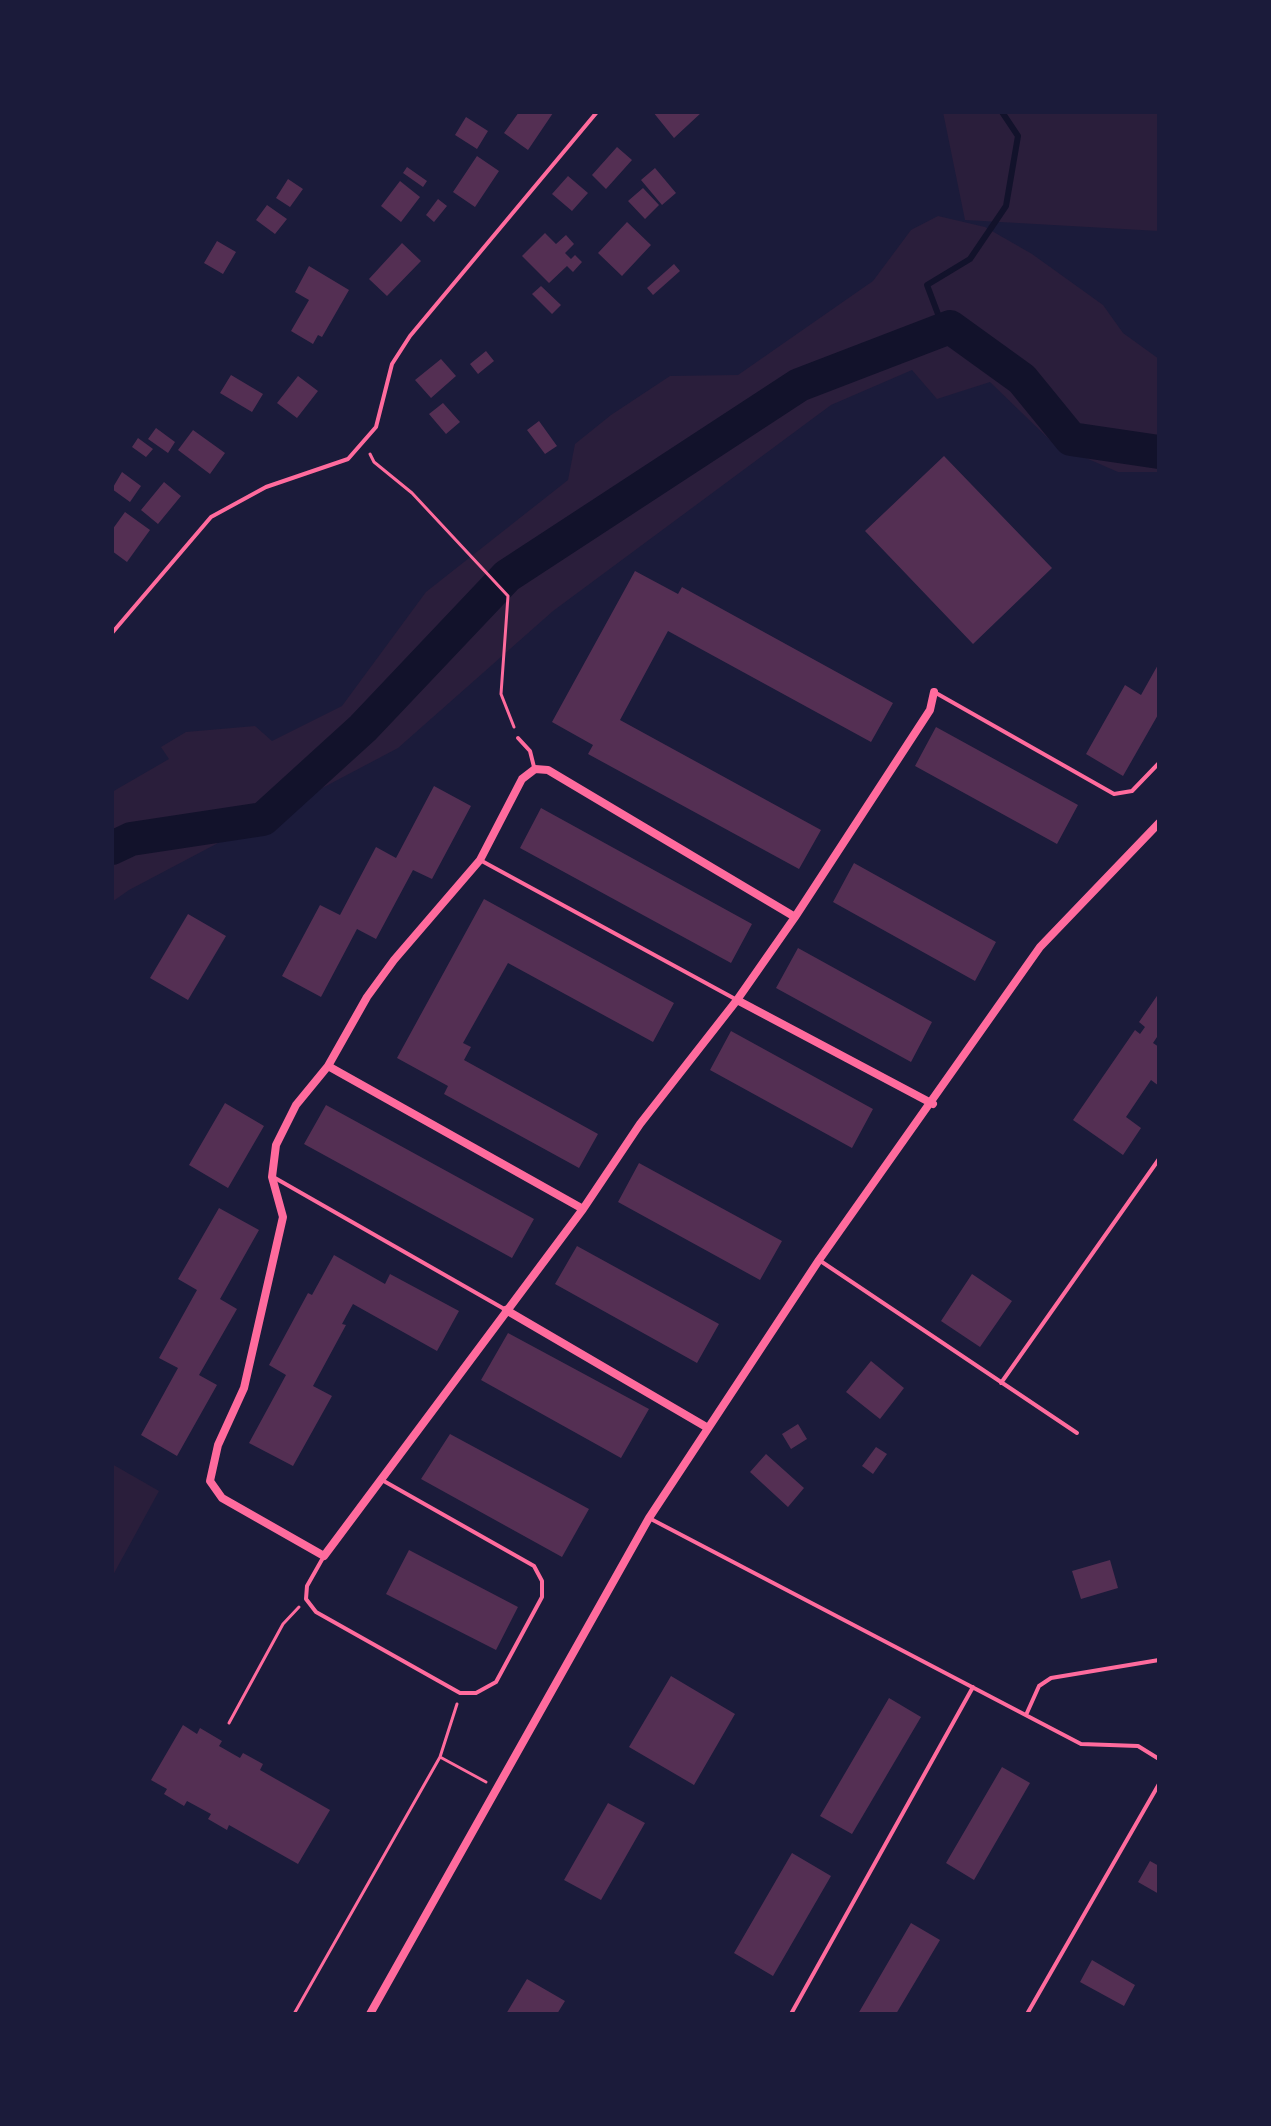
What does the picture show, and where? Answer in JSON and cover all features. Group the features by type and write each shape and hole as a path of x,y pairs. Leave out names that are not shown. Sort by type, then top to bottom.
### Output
{"street":[{"path":"795,917 548,770 535,769 522,779 480,860 385,972 328,1066 287,1119 276,1145 272,1177 283,1217 244,1388 218,1445 210,1481 222,1498 324,1556 583,1209 640,1124 737,1000 795,917 930,710 934,692"},
{"path":"370,2014 649,1518 819,1260 933,1104 1040,947 1159,823"},
{"path":"737,1000 933,1104"},
{"path":"328,1066 583,1209"},
{"path":"506,1310 708,1428"}],"lane":[{"path":"112,633 211,517 266,487 348,459 376,427 392,364 410,336 597,112"},
{"path":"934,692 1114,794 1132,791 1159,763"},
{"path":"518,738 530,751 535,769"},
{"path":"480,860 737,1000"},
{"path":"1001,1383 1159,1159"},
{"path":"272,1177 506,1310"},
{"path":"819,1260 1077,1433"},
{"path":"324,1556 307,1586 306,1599 316,1612 460,1693 476,1693 496,1682 542,1597 542,1581 534,1566 382,1480"},
{"path":"649,1518 1081,1744 1138,1746 1159,1759"},
{"path":"1026,1715 1039,1686 1051,1678 1159,1660"},
{"path":"791,2014 973,1687"},
{"path":"1027,2014 1159,1784"}],"path":[{"path":"364,441 374,462 412,493 508,596 502,636 501,694 518,738"},
{"path":"229,1723 283,1624 306,1599"},
{"path":"294,2014 440,1757 460,1693"},
{"path":"440,1757 497,1788"}],"shaded area":[{"path":"943,112 1159,112 1159,231 965,220"},
{"path":"938,216 985,227 1032,254 1103,305 1123,333 1159,359 1159,472 1118,472 1054,444 990,382 937,399 912,370 831,405 553,611 398,748 129,890 112,902 112,792 169,759 161,747 186,732 255,726 272,741 342,706 426,592 568,480 575,444 611,415 670,376 738,375 873,281 911,230"},
{"path":"112,1464 159,1491 112,1577"}],"building":[{"path":"519,112 553,113 528,150 504,133"},
{"path":"653,112 702,112 674,138"},
{"path":"466,117 488,131 477,149 455,135"},
{"path":"617,147 632,160 606,189 592,175"},
{"path":"477,156 499,171 475,207 453,192"},
{"path":"407,167 427,181 423,187 403,173"},
{"path":"655,168 676,193 662,205 641,180"},
{"path":"568,176 588,193 572,211 552,194"},
{"path":"288,179 303,189 290,207 276,198"},
{"path":"400,181 420,197 401,222 381,206"},
{"path":"643,188 659,205 645,219 628,201"},
{"path":"438,199 447,206 434,222 426,215"},
{"path":"267,205 287,219 275,234 256,220"},
{"path":"627,222 651,245 622,276 598,253"},
{"path":"545,233 556,244 566,235 574,244 565,253 571,259 575,255 582,262 573,272 567,266 549,283 522,256"},
{"path":"217,241 236,252 223,274 204,263"},
{"path":"402,243 421,261 387,296 369,279"},
{"path":"674,264 680,271 653,295 647,288"},
{"path":"309,266 349,290 322,337 318,335 313,344 291,331 309,300 295,292"},
{"path":"541,286 561,305 552,314 532,294"},
{"path":"486,351 494,361 478,374 470,364"},
{"path":"441,359 456,376 431,398 415,380"},
{"path":"231,375 263,394 252,412 220,393"},
{"path":"298,376 318,391 297,418 277,403"},
{"path":"443,403 460,422 446,434 429,414"},
{"path":"539,421 557,446 545,454 527,430"},
{"path":"156,428 175,442 168,453 148,439"},
{"path":"193,430 225,453 210,474 178,450"},
{"path":"138,438 153,449 146,457 132,447"},
{"path":"944,456 1052,568 973,644 865,531"},
{"path":"122,472 141,486 130,502 112,489"},
{"path":"164,482 181,496 158,524 141,510"},
{"path":"125,512 150,530 127,562 112,551 112,530"},
{"path":"635,571 678,594 682,587 893,703 871,742 668,631 620,720 821,830 799,869 588,754 593,745 552,722"},
{"path":"1159,663 1159,713 1123,776 1086,754 1125,685 1141,695"},
{"path":"936,727 1078,805 1057,844 915,766"},
{"path":"434,786 471,806 432,879 413,870 376,939 357,929 321,997 282,976 320,905 340,915 376,847 396,858"},
{"path":"541,808 752,924 731,963 520,848"},
{"path":"854,863 996,942 975,981 833,902"},
{"path":"484,899 674,1003 653,1042 508,963 463,1043 471,1047 464,1060 598,1134 579,1168 444,1094 448,1086 397,1058"},
{"path":"188,914 226,936 188,1000 150,978"},
{"path":"798,948 932,1022 911,1062 776,988"},
{"path":"1159,993 1159,1034 1153,1043 1159,1047 1159,1086 1151,1080 1126,1117 1141,1128 1123,1155 1073,1120 1135,1030 1140,1034 1145,1027 1139,1022"},
{"path":"731,1031 873,1109 852,1148 710,1070"},
{"path":"225,1103 264,1126 228,1188 189,1165"},
{"path":"326,1105 534,1219 512,1258 304,1144"},
{"path":"639,1163 782,1241 760,1280 618,1202"},
{"path":"219,1208 259,1230 220,1299 237,1309 199,1375 217,1385 177,1456 141,1435 178,1368 159,1358 197,1290 178,1279"},
{"path":"577,1246 719,1324 697,1363 555,1284"},
{"path":"334,1255 385,1284 390,1274 459,1311 437,1351 353,1304 342,1324 346,1325 313,1386 332,1396 293,1466 249,1443 286,1375 269,1365 308,1293 312,1295"},
{"path":"972,1274 1012,1301 980,1347 941,1321"},
{"path":"508,1333 649,1409 621,1458 481,1380"},
{"path":"871,1361 904,1388 880,1419 846,1392"},
{"path":"798,1424 807,1439 791,1449 782,1434"},
{"path":"450,1434 589,1509 562,1557 421,1479"},
{"path":"876,1447 887,1454 873,1474 862,1466"},
{"path":"766,1454 804,1488 788,1507 750,1472"},
{"path":"409,1550 518,1607 496,1650 386,1594"},
{"path":"1110,1560 1118,1588 1081,1599 1072,1571"},
{"path":"671,1676 735,1714 694,1785 629,1747"},
{"path":"889,1698 921,1717 852,1834 820,1816"},
{"path":"183,1725 197,1734 200,1728 222,1741 219,1746 240,1758 243,1753 263,1764 260,1770 330,1810 298,1864 229,1825 227,1830 208,1819 211,1814 187,1801 184,1806 164,1794 167,1789 151,1780"},
{"path":"1002,1767 1030,1783 974,1880 946,1863"},
{"path":"608,1803 645,1823 601,1900 564,1880"},
{"path":"792,1853 831,1876 773,1976 734,1953"},
{"path":"1150,1861 1159,1866 1159,1894 1138,1882"},
{"path":"911,1923 940,1940 896,2014 858,2014"},
{"path":"1092,1960 1135,1985 1124,2006 1080,1982"},
{"path":"527,1979 565,2001 557,2014 506,2014"}],"waterway":[{"path":"944,330 927,285 970,259 1006,206 1018,136 1002,112"},
{"path":"112,848 131,839 263,819 363,728 507,576 799,385 950,327 1022,379 1071,439 1159,452"}]}
